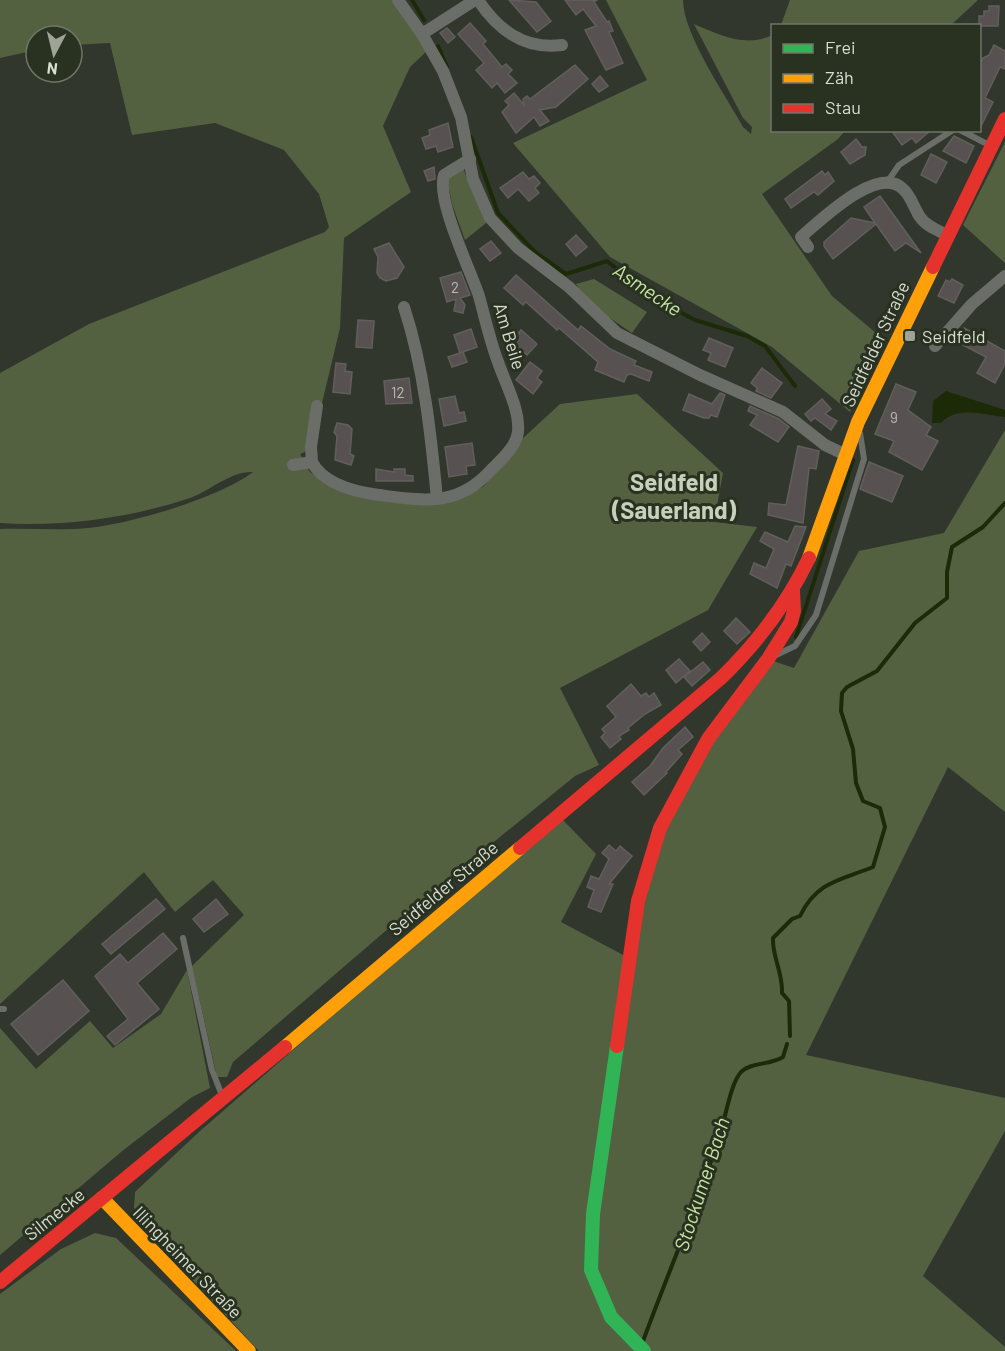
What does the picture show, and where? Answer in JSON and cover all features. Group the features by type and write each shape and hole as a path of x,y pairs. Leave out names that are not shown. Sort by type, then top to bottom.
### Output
{"main road":[{"name":"Seidfelder Straße","path":"102,1198 224,1098 739,663 793,591 810,556 858,422 1005,118"},
{"name":"Seidfelder Straße","path":"644,1351 611,1317 591,1270 593,1214 638,902 657,838 672,805 708,739 768,659 791,622 794,610 793,591"},
{"name":"Silmecke","path":"0,1282 102,1198"},
{"name":"Illingheimer Straße","path":"102,1198 249,1351"}],"street":[{"path":"398,0 422,34 443,71 461,117 473,179 490,218 518,248 569,287 617,333 700,375 783,412 825,445 846,456"},
{"path":"422,34 476,0 497,26 511,35 547,47 562,45"},
{"name":"Am Beile","path":"312,462 322,475 358,492 437,499 452,498 471,490 510,449 518,433 517,418 491,342 478,295 454,231 441,183 444,175 470,159"},
{"path":"808,247 801,237 870,185 888,181 903,188 925,222 947,235"},
{"path":"935,346 972,304 1005,276"},
{"path":"404,307 415,340 437,499"},
{"path":"293,465 312,462 311,447 317,406"}],"lane":[{"path":"888,181 898,165 950,132"},
{"path":"964,132 992,146"},
{"path":"768,659 795,646 816,615 864,459 858,422"},
{"path":"183,938 212,1070 224,1098"}],"shaded area":[{"path":"0,0 396,0 429,49 410,67 383,126 411,192 344,238 340,328 311,449 300,454 310,472 326,483 356,494 461,498 484,486 521,440 560,404 637,394 723,473 714,522 757,527 708,610 560,688 599,765 575,776 410,910 233,1062 227,1077 217,1077 192,966 244,915 213,880 175,912 144,872 0,1004 0,529 77,529 106,526 197,500 238,482 253,472 228,478 190,498 120,516 48,524 0,523 0,373 89,324 325,232 329,227 319,194 284,150 215,123 132,135 110,43 84,44 84,24 24,24 24,53 0,58"},
{"path":"606,0 683,0 690,30 698,47 743,127 751,134 752,127 743,118 694,24 723,36 742,40 762,39 771,35 771,132 844,132 838,139 762,194 832,296 883,339 850,412 772,347 610,257 513,143 647,80"},
{"path":"790,0 978,0 952,24 781,24"},
{"path":"1005,142 1005,263 963,225"},
{"path":"463,168 486,223 465,240 452,204 447,179"},
{"path":"594,279 647,312 632,333 589,304 576,284"},
{"path":"946,391 1005,410 1005,417 972,412 955,414 947,417 941,423 932,423 933,401"},
{"path":"1005,430 1005,812 948,767 806,1055 1005,1098 1005,1131 923,1276 1005,1347 1005,1351 259,1351 150,1234 134,1208 135,1192 200,1131 562,819 596,854 561,922 627,957 657,843 705,751 770,660 794,668 859,551 944,533"},
{"path":"187,970 210,1088 192,1097 121,1152 0,1255 0,1028 36,1069 90,1021 113,1048 161,1014"},
{"path":"95,1233 116,1238 236,1351 0,1351 0,1294 61,1249"}],"building":[{"path":"509,0 536,2 551,21 537,32"},
{"path":"565,0 597,0 594,2 607,22 609,21 613,31 609,32 623,63 606,70 585,30 596,26 583,9 576,15"},
{"path":"989,6 999,6 998,26 979,24 979,16 984,16 984,11 989,11"},
{"path":"470,23 486,41 483,44 502,67 506,64 512,70 508,74 517,83 505,93 497,83 492,88 476,70 484,63 458,34"},
{"path":"447,28 455,37 448,43 440,33"},
{"path":"994,45 1005,51 1005,69 1000,67 985,98 993,102 981,126 981,62 989,55"},
{"path":"575,65 588,79 556,107 540,110 549,121 540,126 534,117 516,133 502,112 509,105 505,101 514,93 524,105 523,99 527,96 530,99"},
{"path":"600,76 608,86 599,92 592,84"},
{"path":"448,123 453,147 438,152 436,146 426,149 422,138 430,135 429,130"},
{"path":"892,132 929,132 916,143 912,138 902,145"},
{"path":"954,136 974,146 966,163 943,151"},
{"path":"856,139 862,147 866,147 865,155 850,164 841,152"},
{"path":"931,154 947,162 936,183 921,175"},
{"path":"434,167 435,179 428,181 424,171"},
{"path":"822,171 825,175 828,172 834,181 818,195 814,192 791,208 785,199"},
{"path":"523,172 529,179 534,176 540,183 535,188 539,193 529,201 518,189 508,198 500,188"},
{"path":"880,196 921,253 906,243 895,251 876,224 833,259 824,246 824,242 851,218 875,223 864,207"},
{"path":"576,235 587,247 576,256 566,244"},
{"path":"491,241 501,253 490,261 480,249"},
{"path":"389,243 404,267 397,278 386,281 377,273 378,257 374,249"},
{"path":"461,272 470,295 460,298 465,305 463,313 454,311 456,299 447,302 440,278"},
{"path":"516,275 578,330 581,326 610,349 636,361 634,365 652,372 649,381 631,374 627,375 624,382 595,370 598,362 526,302 523,305 504,288"},
{"path":"952,279 963,285 954,303 938,296 946,280 950,282"},
{"path":"358,320 374,321 372,348 356,347"},
{"path":"964,328 1005,351 1005,364 995,383 977,373 986,357 957,342"},
{"path":"471,329 477,347 460,353 454,335"},
{"path":"514,329 519,333 521,330 537,344 527,355 507,337"},
{"path":"709,338 733,348 725,367 708,360 711,353 703,350"},
{"path":"463,352 467,362 452,367 448,357"},
{"path":"530,362 542,371 537,378 542,382 533,394 516,380"},
{"path":"336,363 346,364 345,371 352,372 350,394 333,392"},
{"path":"762,368 782,383 771,398 756,391 757,388 751,383"},
{"path":"409,378 412,403 386,404 384,381"},
{"path":"896,384 916,392 908,410 931,427 926,435 938,441 922,470 889,452 894,441 875,434"},
{"path":"720,393 725,395 717,417 711,415 709,418 704,418 683,410 689,394 712,404"},
{"path":"455,396 459,413 464,412 466,421 444,426 439,399"},
{"path":"822,399 831,409 825,414 837,421 831,430 815,418 811,421 805,414"},
{"path":"750,406 779,419 789,427 778,442 750,425 757,415 748,411"},
{"path":"337,423 348,425 352,429 350,454 354,456 351,465 335,460 337,436 334,432"},
{"path":"472,443 475,465 466,466 467,474 449,477 445,447"},
{"path":"798,446 819,451 816,469 809,468 803,523 768,515 769,503 786,505"},
{"path":"869,462 903,476 892,502 860,489"},
{"path":"376,469 394,472 394,469 405,469 405,475 413,476 413,481 376,481"},
{"path":"795,526 806,527 791,566 786,564 777,588 750,574 754,563 766,568 774,549 760,541 765,532 788,542"},
{"path":"736,618 750,632 737,644 724,631"},
{"path":"702,633 710,642 701,651 693,642"},
{"path":"679,659 690,671 676,683 666,670"},
{"path":"703,662 710,670 692,686 684,677"},
{"path":"631,684 641,696 646,693 649,697 654,693 661,705 628,728 629,730 619,736 621,739 610,748 601,737 605,733 602,729 616,717 607,706"},
{"path":"685,727 693,737 678,750 682,754 667,773 644,795 632,782 650,766 663,748"},
{"path":"609,845 616,851 620,846 632,856 609,884 613,884 601,912 588,907 594,890 587,887 591,876 599,879 609,859 602,853"},
{"path":"156,899 165,909 111,954 102,944"},
{"path":"216,899 228,914 204,932 193,919"},
{"path":"163,933 177,949 137,983 159,1009 115,1045 107,1036 128,1019 95,976 120,954 128,963"},
{"path":"63,980 89,1011 38,1055 11,1024"}],"waterway":[{"name":"Asmecke","path":"412,0 424,20"},
{"name":"Asmecke","path":"438,46 447,67"},
{"name":"Asmecke","path":"471,137 498,213 535,252 566,274 607,261 653,298 695,320 747,336 765,346 795,386"},
{"name":"Asmecke","path":"796,637 853,460"},
{"name":"Stockumer Bach","path":"790,1036 789,1001 782,993 773,938 792,919 800,916 814,895 822,889 840,879 873,867 885,827 880,808 863,801 856,783 853,749 841,711 842,693 847,687 877,671 915,623 947,598 947,572 952,547 983,527 1005,503"},
{"name":"Stockumer Bach","path":"642,1344 701,1189 737,1078 745,1069 783,1057 787,1044"}],"traffic: fast":[{"path":"617,1046 593,1214 591,1270 611,1317 644,1351"}],"traffic: slow":[{"path":"809,558 858,422 933,267"},
{"path":"285,1047 520,848"},
{"path":"102,1198 249,1351"}],"traffic: jam":[{"path":"933,267 1005,119"},
{"path":"520,848 721,678 771,622 809,558"},
{"path":"617,1046 638,901 660,828 708,739 768,659 791,622 794,611 793,591"},
{"path":"0,1282 285,1047"}],"place":[{"name":"Seidfeld","path":"910,336"}],"district":[{"name":"Seidfeld (Sauerland)","path":"674,495"}]}
